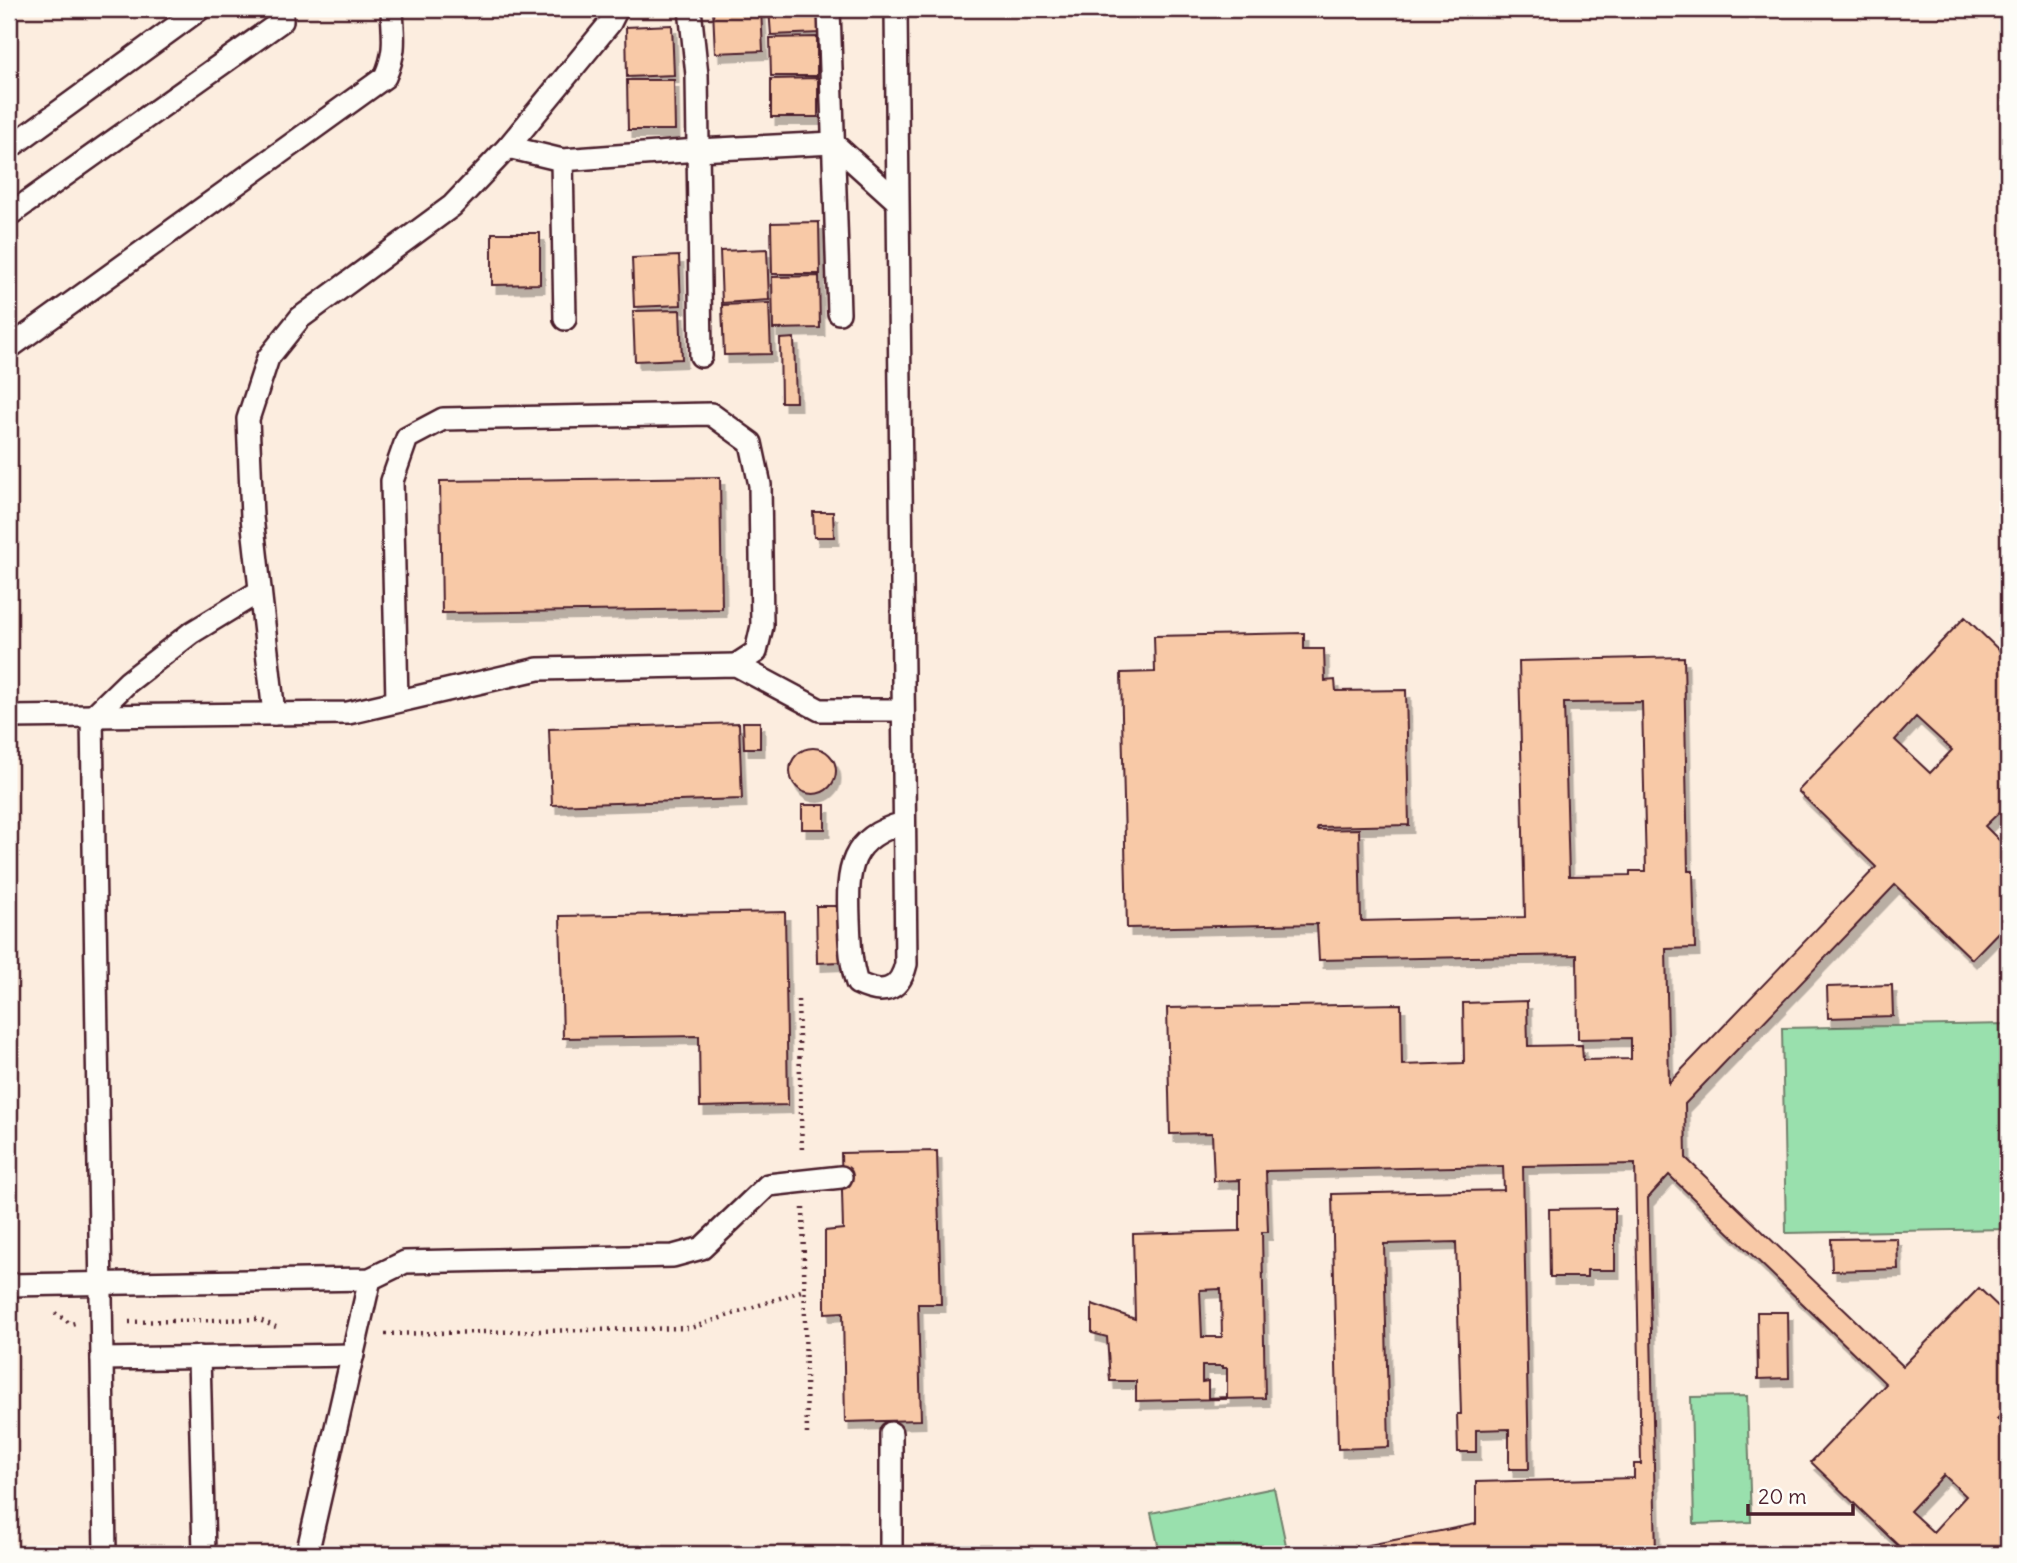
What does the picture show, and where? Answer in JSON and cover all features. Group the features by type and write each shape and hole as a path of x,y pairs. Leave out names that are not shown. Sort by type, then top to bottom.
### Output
{"lane":[{"path":"9,148 200,9"},
{"path":"9,215 282,20 282,9"},
{"path":"9,348 385,77 393,59 395,41 392,9"},
{"path":"274,714 252,517 248,419 268,358 300,318 452,206 508,147 610,23 618,9"},
{"path":"690,9 697,75 701,356"},
{"path":"830,9 839,313"},
{"path":"896,9 906,964 903,979 889,990 872,990 857,983 851,965 848,882 852,861 871,837 889,827 904,823"},
{"path":"508,147 562,160 833,143 897,201"},
{"path":"562,160 565,318"},
{"path":"397,701 392,481 407,438 443,419 711,414 751,443 760,485 762,626 756,652 736,665"},
{"path":"106,1554 92,717 128,682 191,632 260,591"},
{"path":"9,717 348,713 538,669 736,665 820,710 902,710"},
{"path":"9,1285 370,1279 405,1262 673,1256 702,1248 768,1185 841,1177"},
{"path":"307,1554 370,1279"},
{"path":"102,1359 352,1355"},
{"path":"199,1357 204,1554"},
{"path":"891,1433 891,1554"}],"path":[{"path":"798,1000 807,1434"},
{"path":"358,1333 691,1328 804,1290"},
{"path":"46,1312 55,1313 71,1324 257,1319 281,1329"}],"green space":[{"path":"2008,1024 2008,1229 1786,1233 1782,1028"},
{"path":"1747,1396 1751,1522 1694,1524 1691,1397"},
{"path":"1274,1488 1286,1545 1241,1554 1160,1554 1151,1513"}],"building":[{"path":"713,9 761,9 763,51 715,53"},
{"path":"769,9 820,9 821,33 771,35"},
{"path":"672,25 674,75 627,77 626,27"},
{"path":"817,37 817,76 771,76 770,38"},
{"path":"818,78 818,117 771,117 771,79"},
{"path":"627,80 674,80 675,130 628,130"},
{"path":"819,222 820,274 772,274 771,223"},
{"path":"492,233 540,233 540,284 492,285"},
{"path":"767,249 769,300 722,303 720,251"},
{"path":"679,256 681,305 634,307 632,258"},
{"path":"819,276 820,328 773,329 772,277"},
{"path":"769,303 771,354 724,355 722,305"},
{"path":"680,310 682,359 635,361 633,311"},
{"path":"794,338 796,402 781,402 780,339"},
{"path":"720,477 722,609 442,613 440,481"},
{"path":"813,512 833,512 834,537 814,537"},
{"path":"1965,617 2008,659 2008,804 1985,826 2008,849 2008,922 1972,959 1895,885 1685,1104 1686,1158 1903,1366 1979,1288 2008,1316 2008,1407 1997,1419 2008,1429 2008,1554 1907,1554 1811,1462 1886,1384 1669,1175 1648,1198 1656,1554 1323,1554 1476,1524 1476,1482 1634,1478 1634,1464 1641,1464 1635,1164 1523,1166 1529,1469 1509,1469 1509,1429 1476,1430 1476,1452 1458,1452 1457,1414 1461,1414 1456,1242 1384,1244 1389,1447 1338,1449 1332,1194 1504,1190 1503,1166 1266,1171 1268,1232 1262,1232 1265,1398 1136,1401 1136,1381 1110,1381 1107,1337 1092,1333 1092,1304 1135,1319 1133,1234 1240,1231 1240,1180 1214,1181 1212,1133 1170,1134 1167,1008 1401,1004 1402,1065 1464,1063 1463,1003 1527,1001 1528,1046 1582,1045 1583,1060 1631,1059 1631,1038 1578,1039 1577,955 1319,960 1317,924 1127,928 1121,673 1155,672 1154,636 1304,633 1304,649 1324,649 1325,681 1335,680 1336,691 1406,690 1409,825 1318,827 1317,830 1359,829 1361,921 1525,917 1519,661 1684,657 1688,871 1693,871 1695,948 1666,949 1669,1083 1876,867 1798,791","holes":["1642,702 1646,871 1630,871 1630,875 1569,876 1564,703","1916,717 1952,750 1930,773 1895,740","1221,1289 1222,1337 1202,1337 1200,1290","1202,1366 1227,1368 1227,1397 1208,1398 1208,1381 1202,1382","1944,1475 1966,1496 1933,1532 1910,1511"]},
{"path":"743,722 760,722 760,748 744,748"},
{"path":"739,723 742,799 552,805 549,729"},
{"path":"813,748 830,754 836,771 830,788 813,794 796,788 790,771 796,754"},
{"path":"802,805 825,805 825,829 802,829"},
{"path":"816,906 838,906 840,962 817,963"},
{"path":"785,912 788,1105 700,1107 699,1036 563,1038 560,916"},
{"path":"1892,985 1893,1016 1828,1018 1827,987"},
{"path":"937,1151 941,1304 918,1304 921,1420 845,1422 843,1312 825,1313 825,1231 843,1229 841,1153"},
{"path":"1615,1208 1615,1270 1587,1270 1587,1277 1550,1277 1549,1209"},
{"path":"1897,1238 1898,1269 1832,1271 1831,1239"},
{"path":"1757,1312 1788,1312 1789,1378 1758,1379"}]}
